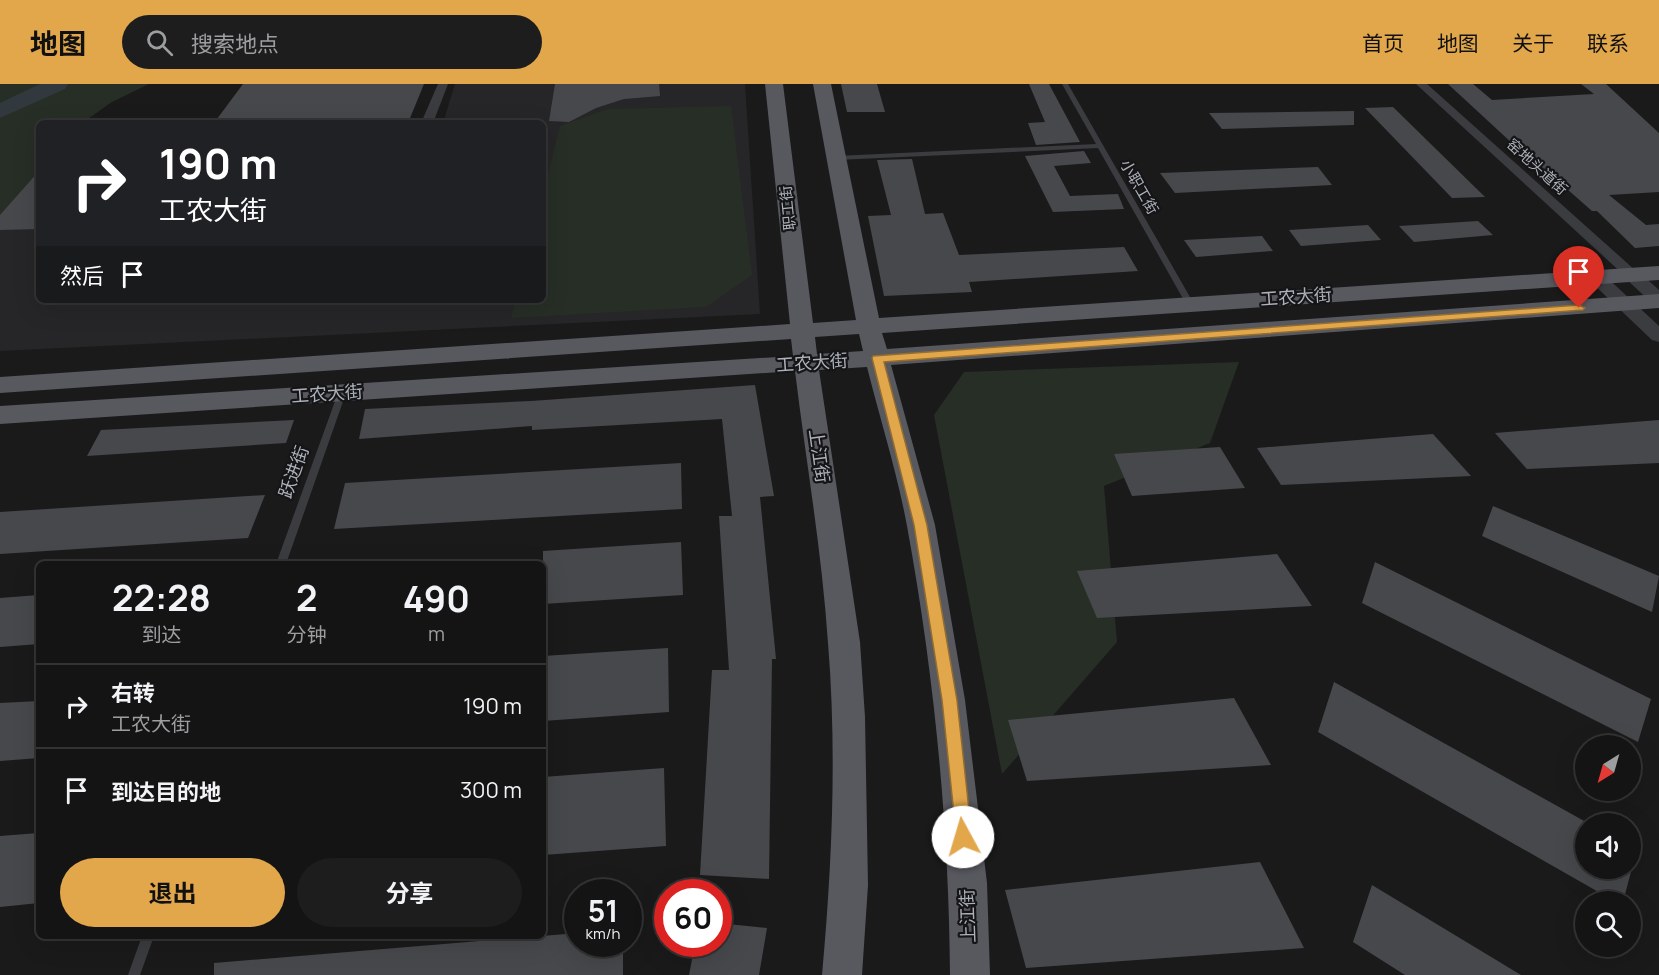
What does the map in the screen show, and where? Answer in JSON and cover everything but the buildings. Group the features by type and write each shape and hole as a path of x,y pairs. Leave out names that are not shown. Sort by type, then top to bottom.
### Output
{"main road":[{"name":"职工街","path":"774,84 802,332"},
{"path":"822,84 869,327"},
{"name":"工农大街","path":"0,385 1659,273"},
{"name":"工农大街","path":"0,415 806,363 1626,305 1659,300"},
{"name":"上江街","path":"869,327 921,525 950,700 968,883 970,975"},
{"name":"上江街","path":"802,332 844,642 848,717 849,885 842,975"}],"street":[{"path":"428,120 443,84"},
{"name":"窑地头道街","path":"1421,84 1631,274"},
{"path":"1631,274 1659,300"},
{"path":"1596,277 1659,336"}],"lane":[{"name":"小职工街","path":"1065,84 1190,304"},
{"path":"836,158 1100,146"},
{"name":"跃进街","path":"281,561 342,393"},
{"path":"134,975 147,939"}],"shaded area":[{"path":"0,84 149,84 112,102 86,120 36,120 36,178 0,219"},
{"path":"455,84 745,84 760,314 0,351 0,215 36,174 36,303 546,303 546,120 444,120"},
{"path":"731,106 752,275 706,307 511,318 515,303 546,303 546,182 560,126 608,109"},
{"path":"1239,362 1210,443 1104,486 1117,642 1002,774 934,415 964,372"}],"waterway":[{"path":"0,111 57,84"}],"route":[{"path":"963,837 950,700 921,525 878,358 1579,308"}]}
